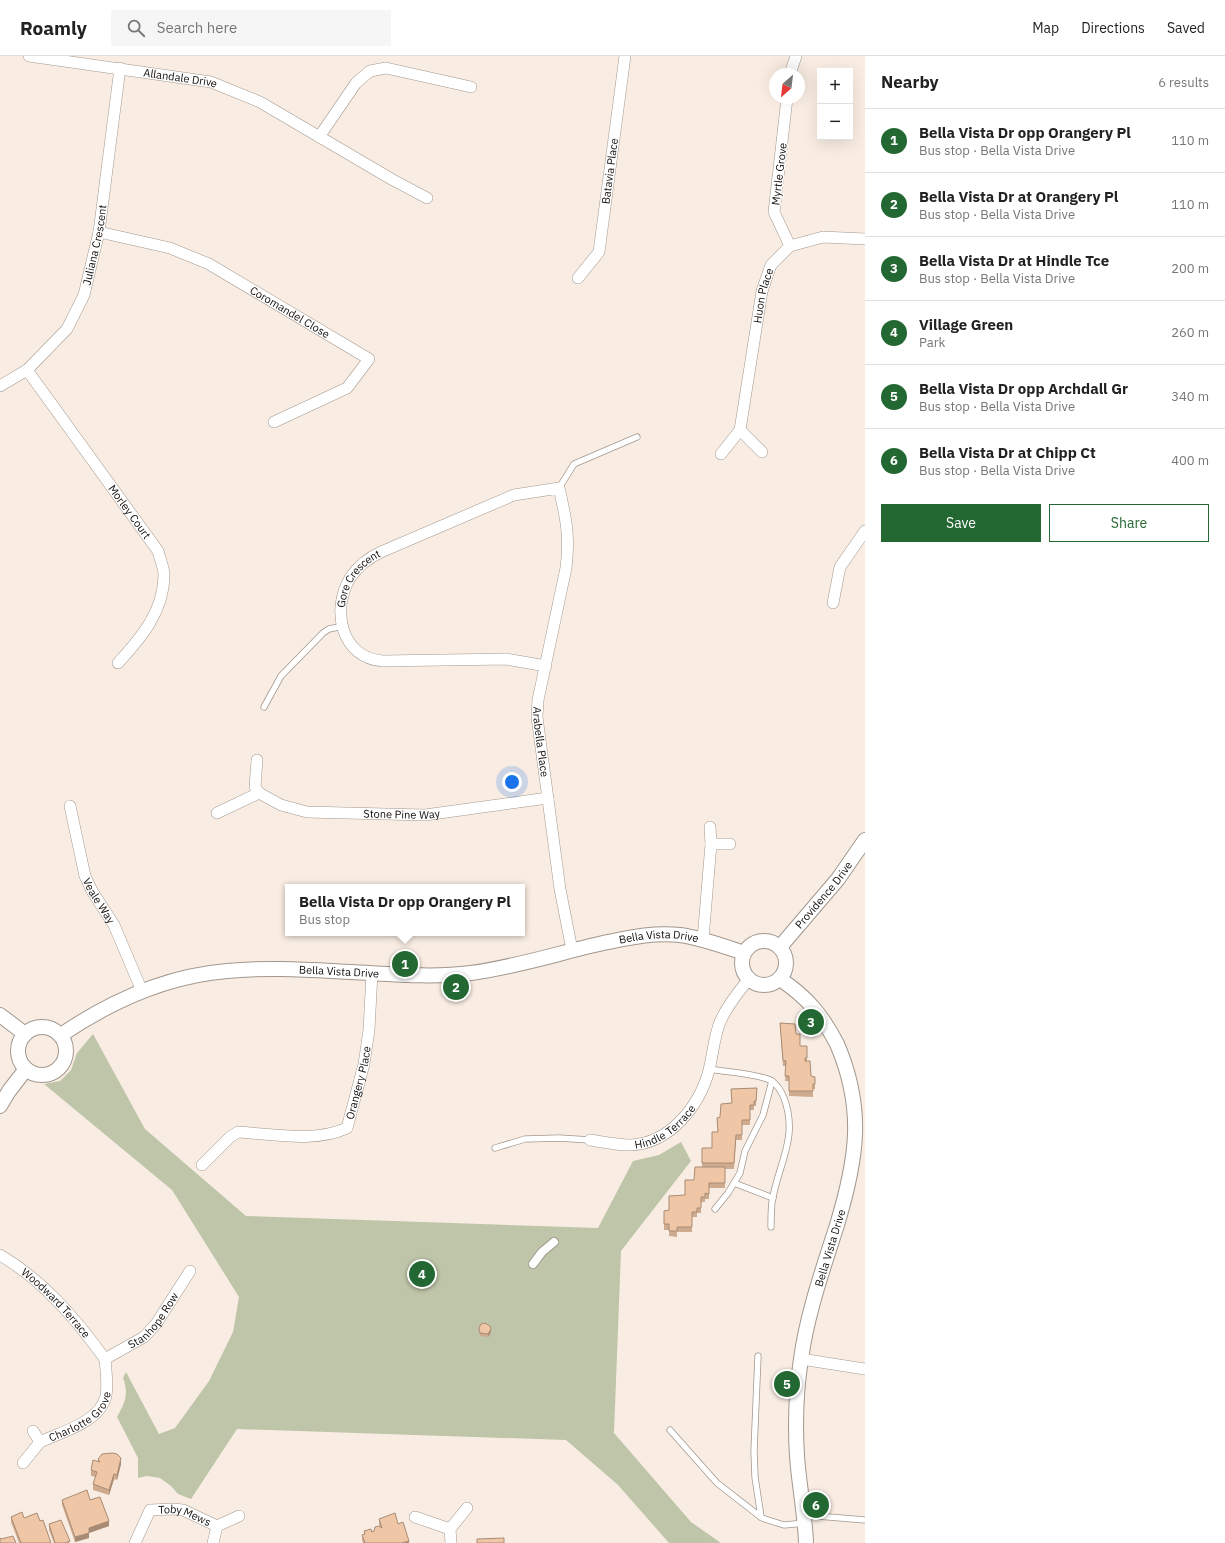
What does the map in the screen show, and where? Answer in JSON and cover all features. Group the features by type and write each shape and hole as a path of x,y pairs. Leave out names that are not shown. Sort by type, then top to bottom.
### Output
{"street":[{"name":"Allandale Drive","path":"29,56 211,82 260,102 393,180 427,198"},
{"name":"Batavia Place","path":"578,278 598,252 625,56"},
{"path":"792,68 796,56"},
{"name":"Juliana Crescent","path":"0,386 27,370 67,329 84,295 99,232 120,68"},
{"path":"319,137 356,83 370,71 386,68 471,86"},
{"name":"Myrtle Grove","path":"786,104 774,212 790,246"},
{"name":"Coromandel Close","path":"99,232 170,248 209,264 369,359 346,388 274,422"},
{"name":"Huon Place","path":"721,454 740,430 762,291 771,265 790,246 823,237 865,239"},
{"name":"Morley Court","path":"27,370 158,551 164,574 160,603 141,638 118,662"},
{"path":"740,430 762,452"},
{"name":"Gore Crescent","path":"546,666 506,659 376,661 368,659 353,649 348,642 343,626 342,609 346,587 355,571 371,557 514,495 559,488"},
{"name":"Arabella Place","path":"559,488 568,526 569,546 538,700 537,717 560,889 572,950"},
{"path":"833,602 840,568 865,531"},
{"path":"217,812 259,793 255,787 257,760"},
{"name":"Stone Pine Way","path":"259,793 281,805 307,812 407,816 440,814 548,798"},
{"name":"Veale Way","path":"70,806 85,876 92,891 114,925 142,991"},
{"path":"703,939 712,844 710,827"},
{"name":"Providence Drive","path":"780,947 830,889 865,840"},
{"path":"712,844 730,844"},
{"name":"Bella Vista Drive","path":"61,1035 96,1013 142,991 176,980 227,971 268,969 430,975 472,973 646,935 669,934 703,939 744,953"},
{"path":"763,941 772,942 780,947 787,960 786,970 780,979 772,984 762,985 748,979 742,964 744,953 754,943 763,941"},
{"name":"Orangery Place","path":"202,1165 238,1132 315,1137 333,1134 347,1128 365,1058 369,1030 372,973"},
{"name":"Hindle Terrace","path":"590,1140 631,1145 645,1142 664,1134 676,1125 689,1111 705,1083 721,1020 730,1004 748,979"},
{"name":"Bella Vista Drive","path":"780,979 807,999 834,1038 850,1074 854,1092 857,1123 853,1170 810,1315 801,1359 796,1406 797,1448 805,1519 806,1543"},
{"path":"0,1015 25,1034"},
{"path":"42,1027 52,1028 61,1035 66,1044 66,1050 65,1060 60,1068 55,1072 44,1075 32,1073 26,1069 20,1061 18,1051 19,1043 25,1034 33,1028 42,1027"},
{"path":"0,1106 9,1091 26,1069"},
{"path":"533,1264 542,1252 554,1242"},
{"name":"Woodward Terrace","path":"0,1255 34,1278 61,1302 105,1359"},
{"name":"Stanhope Row","path":"105,1359 144,1337 156,1324 190,1270"},
{"name":"Charlotte Grove","path":"23,1463 40,1442 86,1420 99,1410 106,1394 105,1359"},
{"path":"801,1359 865,1368"},
{"name":"Charlotte Grove","path":"33,1431 40,1442"},
{"name":"Toby Mews","path":"135,1543 150,1510 173,1508 183,1510 216,1526 239,1516"},
{"path":"450,1543 450,1529 467,1508"},
{"path":"415,1517 450,1529"},
{"name":"Toby Mews","path":"213,1543 216,1526"}],"lane":[{"path":"559,488 574,464 637,437"},
{"path":"264,707 281,676 323,632 343,626"},
{"path":"709,1069 757,1075 772,1081 782,1092 789,1113 790,1129 773,1198 771,1227"},
{"path":"715,1209 740,1172 745,1151 763,1115 772,1081"},
{"name":"Hindle Terrace","path":"495,1148 525,1139 559,1138 590,1140"},
{"path":"734,1183 773,1198"},
{"path":"758,1356 754,1451 755,1477 761,1517"},
{"path":"670,1430 716,1484 761,1517 784,1525 805,1519 865,1520"}],"green space":[{"path":"93,1034 145,1129 246,1216 598,1228 633,1161 659,1155 681,1142 691,1161 621,1251 614,1433 691,1522 721,1543 669,1543 618,1485 566,1440 237,1429 191,1499 178,1494 171,1486 160,1478 147,1476 138,1478 138,1458 117,1417 126,1394 123,1378 126,1372 159,1434 175,1428 209,1381 233,1332 239,1297 172,1190 44,1084 60,1081 71,1070 77,1053"}],"building":[{"path":"780,1023 795,1024 796,1034 800,1034 800,1046 807,1046 807,1058 805,1058 805,1061 810,1061 811,1076 815,1077 813,1091 789,1091 789,1076 785,1076 786,1061 783,1060"},
{"path":"757,1088 756,1101 754,1101 754,1105 750,1105 750,1120 742,1120 742,1135 736,1135 734,1163 702,1163 702,1148 712,1148 712,1132 718,1132 717,1118 720,1117 721,1104 732,1103 731,1089"},
{"path":"695,1167 725,1167 725,1183 709,1183 709,1194 705,1193 705,1197 701,1197 701,1208 697,1208 697,1212 692,1212 692,1227 677,1227 677,1231 669,1231 669,1224 664,1224 664,1211 669,1210 669,1196 685,1195 685,1180 694,1180"},
{"path":"485,1323 490,1326 491,1329 488,1334 480,1333 479,1328 481,1324"},
{"path":"102,1454 117,1454 121,1458 117,1475 114,1474 109,1490 93,1484 97,1472 91,1470 93,1460 100,1462 98,1459"},
{"path":"87,1490 90,1500 100,1497 109,1521 89,1528 89,1533 75,1537 62,1500"},
{"path":"22,1512 24,1518 37,1513 40,1521 43,1520 51,1543 21,1543 11,1517"},
{"path":"395,1513 398,1524 403,1522 409,1541 402,1543 365,1543 362,1535 365,1534 364,1531 371,1529 372,1532 374,1531 375,1527 379,1526 382,1528 379,1519"},
{"path":"61,1520 70,1541 65,1543 55,1543 49,1524"},
{"path":"13,1536 16,1543 0,1543 0,1538"},
{"path":"504,1538 504,1543 477,1543 477,1539"}],"place":[{"name":"Bella Vista Dr opp Orangery Pl","path":"405,964"},
{"name":"Bella Vista Dr at Orangery Pl","path":"456,987"},
{"name":"Bella Vista Dr at Hindle Tce","path":"811,1022"},
{"name":"Village Green","path":"422,1274"},
{"name":"Bella Vista Dr opp Archdall Gr","path":"787,1384"},
{"name":"Bella Vista Dr at Chipp Ct","path":"816,1505"}]}
